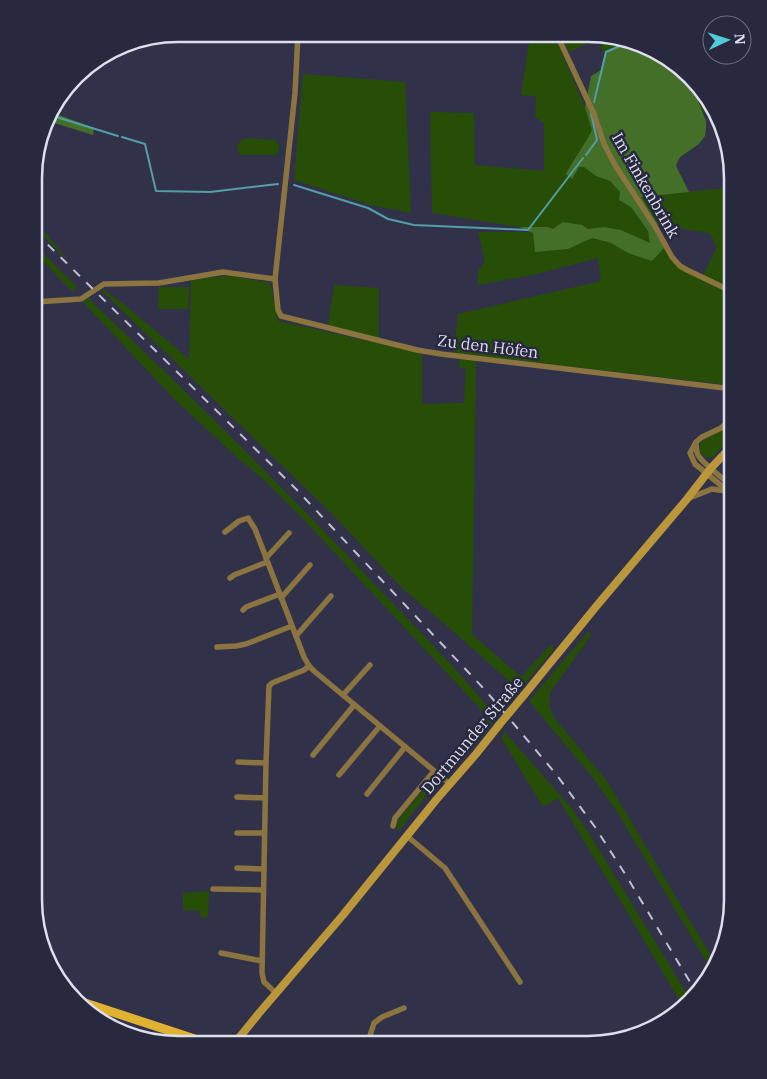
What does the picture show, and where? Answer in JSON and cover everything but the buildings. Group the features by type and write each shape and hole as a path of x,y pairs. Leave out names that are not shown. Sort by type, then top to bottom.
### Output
{"main road":[{"name":"Dortmunder Straße","path":"241,1036 724,455"},
{"path":"92,1005 186,1036"}],"street":[{"name":"Zu den Höfen","path":"298,42 295,93 275,279 278,310 281,316 417,350 724,388"},
{"name":"Im Finkenbrink","path":"560,42 594,114 604,144 672,257 680,266 724,288"},
{"path":"42,302 80,299 104,284 159,283 223,272 275,279"},
{"path":"724,425 702,437 696,442 690,453 695,464 709,471 724,484"},
{"path":"687,499 712,489 724,490"},
{"path":"225,532 239,521 248,518 255,529 309,666 450,784"},
{"path":"230,578 266,560 289,533"},
{"path":"242,610 280,596 310,565"},
{"path":"296,636 331,596"},
{"path":"217,647 246,644 292,626"},
{"path":"343,696 370,665"},
{"path":"276,993 264,982 262,973 269,686 309,666"},
{"path":"313,754 354,705"},
{"path":"340,775 380,726"},
{"path":"367,794 405,747"},
{"path":"238,762 266,763"},
{"name":"Dortmunder Straße","path":"393,826 395,818 434,771"},
{"path":"237,797 265,798"},
{"path":"237,833 264,833"},
{"path":"407,836 445,868 520,982"},
{"path":"237,868 264,869"},
{"path":"213,889 263,890"},
{"path":"221,953 262,962"},
{"path":"370,1036 374,1023 382,1017 404,1008"}],"green space":[{"path":"529,42 557,42 593,129 572,162 579,167 584,167 596,176 610,181 620,192 619,200 631,207 648,231 651,244 621,230 604,227 588,229 582,225 553,229 548,227 519,227 432,213 430,112 474,113 475,165 544,171 544,123 535,117 536,96 521,95"},
{"path":"564,42 590,42 570,52"},
{"path":"600,43 616,46 605,51 604,54"},
{"path":"616,46 623,47 664,65 678,76 695,95 706,121 705,136 699,144 680,157 676,165 689,192 641,197 658,225 654,228 665,247 652,261 628,253 611,243 592,238 568,249 535,252 533,233 519,227 548,227 553,229 563,222 582,225 588,229 604,227 621,230 650,243 648,231 631,207 619,200 620,192 610,181 596,176 584,167 579,167 572,179 566,174 592,130 585,107 591,76 601,70 605,51"},
{"path":"303,74 405,82 411,213 370,205 294,180"},
{"path":"696,95 706,112 703,113"},
{"path":"59,115 94,128 93,135 55,123"},
{"path":"247,138 275,140 279,145 279,150 276,155 241,155 237,149 238,145"},
{"path":"724,188 724,285 703,276 717,247 710,233 658,225 640,197"},
{"path":"42,229 67,258 42,234"},
{"path":"478,232 533,232 535,252 568,249 592,238 611,243 628,253 665,247 670,257 724,288 724,384 454,353 458,314 601,281 598,258 537,274 478,285 478,271 485,261"},
{"path":"42,252 77,287 73,292 42,260"},
{"path":"232,276 270,283 278,321 422,354 422,404 464,403 466,369 459,368 460,359 476,360 472,634 521,677 551,644 554,649 519,690 404,590 333,515 101,290 103,289 126,306 189,359 191,280"},
{"path":"334,285 379,288 379,339 328,326"},
{"path":"159,287 189,287 188,309 158,309"},
{"path":"88,298 274,480 469,685 496,717 475,744 472,741 489,718 303,519 262,478 174,399 83,302"},
{"path":"724,429 724,445 713,457 703,456 699,449 701,442"},
{"path":"588,632 592,634 551,691 549,702 551,712 607,781 711,957 708,964 616,810 594,779 529,701"},
{"path":"504,731 572,809 588,832 687,994 680,1001 558,798 543,807 502,739"},
{"path":"434,777 438,780 398,832 397,821"},
{"path":"209,891 208,917 201,918 200,911 183,910 183,893"}],"waterway":[{"path":"594,102 606,52 619,46"},
{"path":"586,155 597,140 591,113"},
{"path":"58,117 118,136"},
{"path":"122,137 145,144 156,191 210,192 278,184"},
{"path":"294,185 368,208 388,219 414,225 528,230 583,158"}],"railway":[{"path":"42,239 296,489 486,691 556,774 595,827 693,987"}]}
